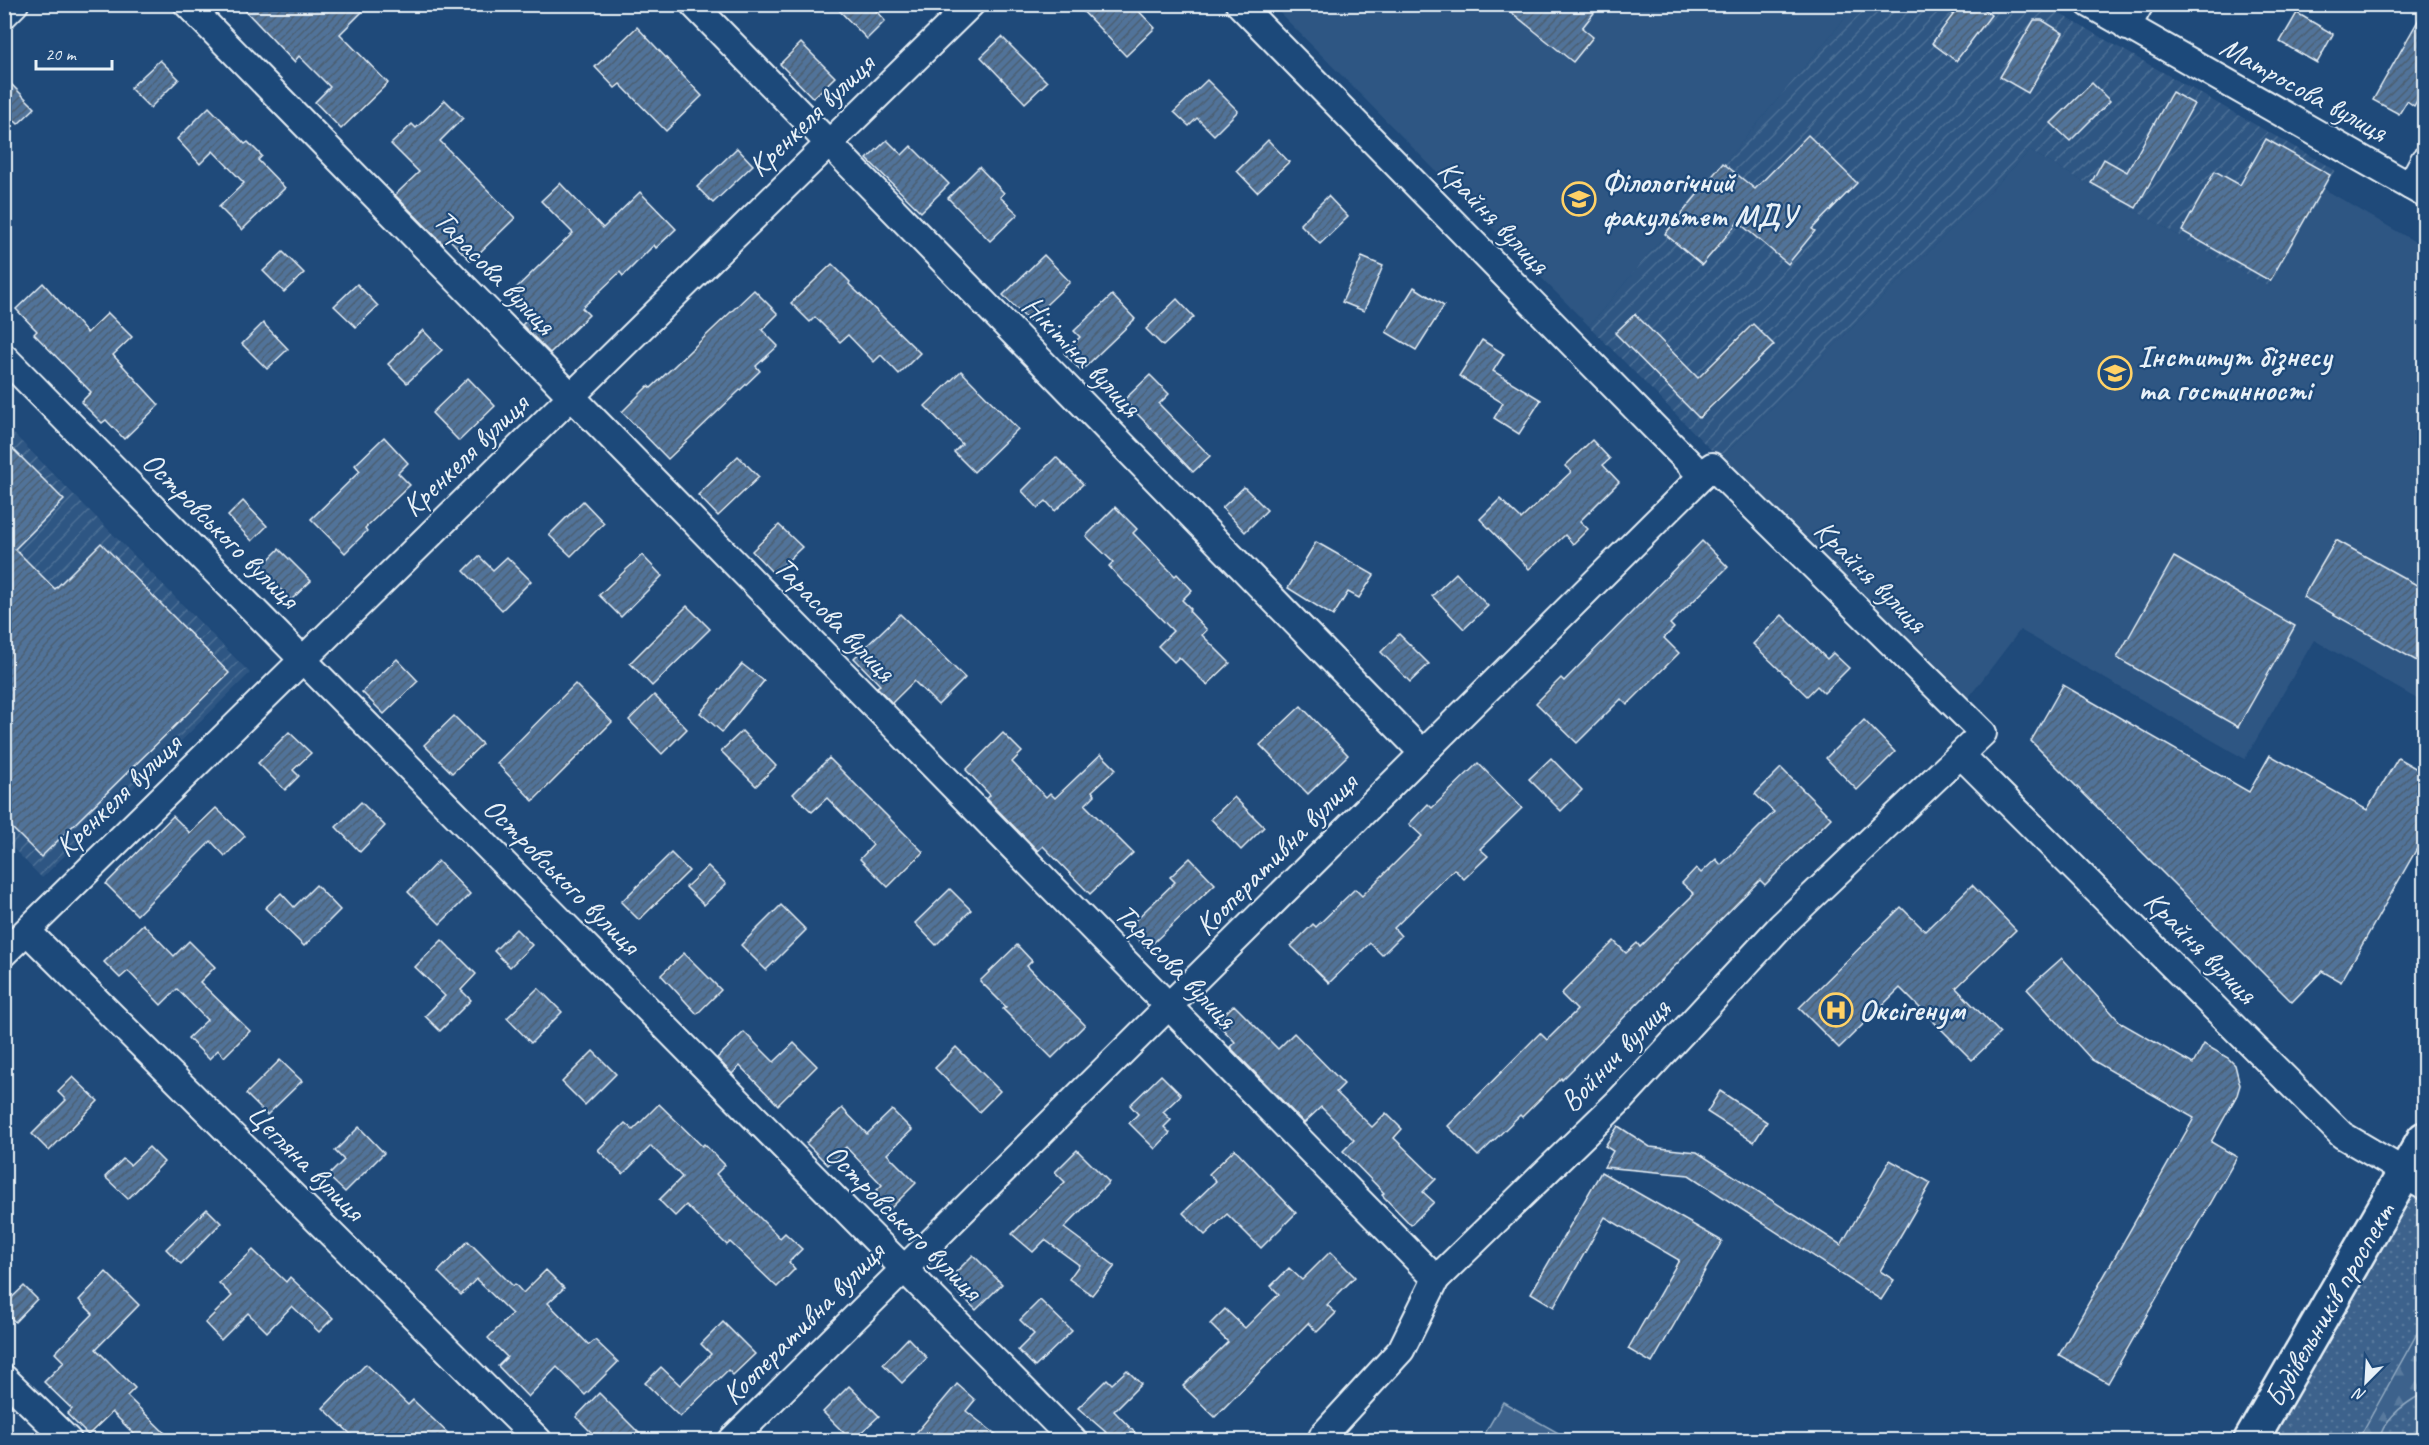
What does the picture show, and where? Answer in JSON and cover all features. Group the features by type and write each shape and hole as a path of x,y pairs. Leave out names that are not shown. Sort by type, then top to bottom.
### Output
{"main road":[{"name":"Будівельників проспект","path":"2251,1440 2415,1177 2424,1139"}],"street":[{"path":"4,15 15,4"},
{"name":"Тарасова вулиця","path":"187,4 1436,1279"},
{"name":"Нікітіна вулиця","path":"693,4 1423,753"},
{"name":"Кренкеля вулиця","path":"4,952 971,4"},
{"name":"Крайня вулиця","path":"1239,4 1707,471 1983,734"},
{"name":"Матросова вулиця","path":"2089,4 2417,190"},
{"path":"2127,27 2140,4"},
{"path":"2417,190 2424,160"},
{"name":"Островського вулиця","path":"4,357 1074,1440"},
{"name":"Кооперативна вулиця","path":"732,1440 1707,471"},
{"name":"Войнич вулиця","path":"1320,1440 1401,1350 1436,1279 1620,1100 1781,926 1983,734"},
{"name":"Крайня вулиця","path":"1961,755 2342,1135 2415,1177"},
{"name":"Цегляна вулиця","path":"27,931 538,1440"},
{"path":"4,1378 68,1440"}],"shaded area":[{"name":"Філологічний факультет МДУ","path":"1272,5 1856,5 1589,326"},
{"path":"1856,5 2044,5 2335,170 2269,287 2030,151 1720,459 1589,326"},
{"name":"Інститут бізнесу та гостинності","path":"2030,151 2269,287 2324,189 2424,247 2424,703 2314,640 2245,759 2020,630 1966,701 1720,459"},
{"path":"4,424 250,673 42,878 5,840"}],"green space":[{"path":"2409,1194 2424,1202 2424,1440 2267,1440"},
{"path":"2424,1321 2424,1393 2410,1401 2390,1418 2379,1440 2358,1440"},
{"path":"1503,1402 1571,1440 1481,1440"}],"building":[{"path":"239,4 370,4 340,34 388,83 341,129 315,102 330,87 299,56 294,62"},
{"path":"833,4 870,4 885,21 867,39"},
{"path":"1076,4 1132,4 1155,28 1126,56"},
{"path":"1501,4 1601,4 1582,28 1593,37 1573,62"},
{"path":"1961,4 1978,4 1991,15 1956,61 1932,43"},
{"path":"2424,10 2424,88 2414,106 2407,101 2399,114 2373,100"},
{"path":"2297,13 2333,34 2317,63 2280,42"},
{"path":"2034,20 2042,20 2063,33 2028,93 2000,77"},
{"path":"637,27 702,96 666,131 620,84 615,88 595,67"},
{"path":"1002,37 1047,82 1025,103 981,57"},
{"path":"801,43 835,77 813,98 780,64"},
{"path":"160,60 179,79 150,108 130,88"},
{"path":"4,77 35,108 18,124 4,110"},
{"path":"1207,80 1238,111 1214,135 1197,118 1189,126 1174,112"},
{"path":"2092,83 2110,101 2070,141 2051,123"},
{"path":"2172,92 2194,104 2136,208 2091,183 2104,159 2127,172"},
{"path":"445,100 463,118 440,141 515,218 471,261 448,238 443,244 395,195 419,172 391,144 412,124 416,128"},
{"path":"209,107 245,144 248,142 262,156 258,160 285,188 242,230 219,207 244,183 213,151 200,164 177,139"},
{"path":"1808,135 1857,183 1812,229 1815,231 1788,264 1738,222 1702,265 1665,234 1723,163 1755,189"},
{"path":"2266,139 2330,175 2270,281 2182,231 2215,171 2240,185"},
{"path":"887,140 902,155 911,146 949,184 921,212 867,159"},
{"path":"1268,140 1289,162 1257,192 1237,171"},
{"path":"737,148 753,165 713,203 697,187"},
{"path":"979,167 1004,193 1000,197 1018,214 990,241 948,198"},
{"path":"560,183 603,228 640,192 676,229 656,248 654,245 623,276 620,272 582,308 589,315 550,353 522,325 532,315 511,293 573,233 541,201"},
{"path":"1328,196 1348,217 1320,244 1300,224"},
{"path":"283,252 304,273 284,292 263,271"},
{"path":"1044,255 1070,282 1029,321 1003,295"},
{"path":"1362,257 1383,266 1364,311 1342,302"},
{"path":"832,264 850,282 849,284 920,353 899,374 881,355 874,362 848,335 840,342 815,317 810,322 791,303"},
{"path":"43,283 87,333 108,313 132,337 113,355 159,405 124,439 106,420 102,423 81,402 91,392 34,334 37,331 16,309"},
{"path":"357,284 378,306 356,327 334,306"},
{"path":"1414,287 1444,306 1416,350 1386,332"},
{"path":"754,290 778,314 762,330 778,346 756,366 760,371 668,459 622,412 648,386 651,388"},
{"path":"1112,295 1135,319 1081,371 1064,353 1080,337 1074,331"},
{"path":"1177,299 1194,317 1163,346 1146,329"},
{"path":"1635,314 1698,378 1753,324 1774,345 1699,418 1615,333"},
{"path":"263,323 288,349 267,369 242,344"},
{"path":"423,330 442,350 407,383 388,364"},
{"path":"1482,340 1504,354 1493,371 1541,400 1519,434 1494,418 1503,403 1459,376"},
{"path":"961,371 1018,429 974,472 954,452 962,444 925,406"},
{"path":"1150,375 1169,394 1159,404 1210,456 1193,472 1124,400"},
{"path":"468,378 495,406 459,441 432,413"},
{"path":"384,437 408,463 398,473 410,485 365,528 367,531 345,553 311,519 360,471 355,465"},
{"path":"4,440 64,500 15,549 55,589 101,543 229,673 41,857 4,820"},
{"path":"1592,440 1610,459 1603,465 1619,482 1580,521 1588,529 1573,544 1565,535 1529,569 1480,519 1500,499 1521,519 1571,472 1565,466"},
{"path":"738,456 759,477 718,516 698,495"},
{"path":"1056,457 1083,484 1055,511 1046,501 1038,508 1022,491"},
{"path":"1244,487 1267,510 1245,532 1222,508"},
{"path":"243,501 267,526 252,541 228,516"},
{"path":"583,501 604,523 571,556 549,535"},
{"path":"1115,507 1137,529 1133,533 1192,590 1182,600 1207,630 1202,635 1230,663 1207,685 1179,657 1174,662 1158,646 1173,631 1123,582 1109,566 1113,562 1086,536"},
{"path":"779,525 802,547 774,574 752,551"},
{"path":"2336,540 2424,589 2424,665 2303,597"},
{"path":"1702,541 1728,567 1670,624 1674,628 1664,638 1679,653 1627,705 1621,699 1577,743 1536,703 1561,678 1564,681"},
{"path":"1316,542 1374,575 1359,598 1348,592 1333,616 1288,588"},
{"path":"279,549 311,581 291,600 260,568"},
{"path":"642,555 662,576 621,617 599,595"},
{"path":"479,556 493,570 507,557 531,581 502,610 464,571"},
{"path":"2174,557 2295,626 2238,727 2117,658"},
{"path":"1456,573 1488,606 1464,629 1432,596"},
{"path":"687,606 710,629 652,686 630,663"},
{"path":"900,614 965,678 938,705 914,681 892,703 877,687 880,685 854,658"},
{"path":"1782,615 1827,659 1833,653 1849,668 1824,693 1817,686 1807,696 1753,644"},
{"path":"1399,634 1429,664 1410,682 1381,652"},
{"path":"397,659 418,681 384,714 362,692"},
{"path":"742,664 764,681 722,732 700,713"},
{"path":"575,684 612,722 533,801 497,763"},
{"path":"2063,685 2249,792 2270,755 2367,810 2398,758 2424,773 2424,836 2341,982 2322,971 2292,1002 2031,741"},
{"path":"654,695 687,729 662,754 629,720"},
{"path":"1301,706 1348,755 1308,794 1260,745"},
{"path":"454,716 482,744 452,773 424,745"},
{"path":"1864,720 1895,752 1857,790 1826,758"},
{"path":"742,731 776,766 756,786 721,751"},
{"path":"289,732 311,753 293,770 299,776 285,790 258,763"},
{"path":"1003,733 1022,752 1012,762 1046,797 1050,793 1055,798 1101,754 1116,769 1092,791 1095,795 1085,805 1133,853 1090,894 1043,846 1038,851 987,799 990,795 966,770"},
{"path":"829,758 923,852 888,887 860,859 873,845 827,798 812,812 793,794"},
{"path":"1551,758 1582,790 1561,811 1529,779"},
{"path":"1478,763 1522,808 1480,849 1488,856 1464,879 1454,869 1394,928 1401,936 1382,955 1370,943 1329,983 1291,946 1313,924 1316,927 1355,889 1362,896 1422,836 1409,824 1428,804 1432,808"},
{"path":"1781,768 1831,818 1765,885 1760,880 1562,1080 1561,1078 1478,1156 1448,1126 1540,1033 1547,1040 1577,1010 1561,994 1614,941 1626,953 1637,943 1640,947 1694,894 1682,883 1696,868 1701,873 1716,859 1721,865 1774,812 1755,794"},
{"path":"1234,797 1264,827 1241,850 1211,819"},
{"path":"361,802 385,826 360,852 336,827"},
{"path":"216,808 245,836 225,856 211,841 137,915 106,884 173,816 190,833"},
{"path":"671,853 689,871 639,920 621,902"},
{"path":"1190,858 1215,884 1147,949 1127,928 1175,882 1170,877"},
{"path":"438,861 470,894 440,924 408,892"},
{"path":"708,866 726,884 704,905 686,887"},
{"path":"316,885 340,910 304,946 265,908 281,893 294,907"},
{"path":"1972,885 2016,930 1956,988 2000,1033 1972,1060 1900,988 1839,1048 1799,1008 1901,907 1925,931"},
{"path":"950,889 971,910 936,945 915,923"},
{"path":"781,905 806,930 766,970 741,945"},
{"path":"143,924 174,956 189,941 215,967 200,982 250,1031 224,1057 218,1050 209,1059 188,1038 207,1020 177,989 161,1005 128,971 120,978 104,962"},
{"path":"516,929 532,945 510,967 494,951"},
{"path":"442,940 476,974 461,990 471,1000 440,1031 425,1016 445,996 415,967"},
{"path":"1017,945 1032,961 1027,966 1085,1025 1052,1058 1003,1009 1006,1007 980,981"},
{"path":"684,953 721,990 697,1014 661,975"},
{"path":"2062,958 2121,1023 2193,1064 2204,1044 2228,1058 2235,1065 2240,1085 2237,1095 2211,1142 2237,1157 2108,1383 2059,1355 2194,1118 2092,1060 2027,989"},
{"path":"538,988 562,1012 531,1043 507,1018"},
{"path":"1234,1005 1278,1049 1294,1033 1344,1084 1336,1092 1372,1127 1386,1113 1402,1129 1394,1138 1436,1179 1423,1192 1434,1202 1411,1225 1343,1151 1354,1140 1321,1107 1304,1123 1230,1047 1235,1042 1216,1022"},
{"path":"744,1032 774,1062 794,1043 817,1066 778,1105 740,1066 732,1074 717,1058"},
{"path":"956,1047 1000,1091 979,1112 935,1068"},
{"path":"593,1051 616,1074 585,1105 562,1082"},
{"path":"280,1060 302,1081 267,1115 246,1094"},
{"path":"1161,1075 1181,1095 1163,1112 1171,1120 1164,1127 1170,1133 1155,1149 1129,1123 1138,1114 1130,1105"},
{"path":"73,1077 98,1101 49,1151 32,1134 66,1100 58,1092"},
{"path":"1720,1091 1767,1122 1754,1142 1707,1112"},
{"path":"659,1104 725,1165 716,1174 780,1238 785,1233 802,1249 789,1262 795,1269 777,1287 730,1242 727,1245 686,1205 675,1216 659,1200 682,1177 651,1146 623,1174 598,1150 625,1123 633,1130"},
{"path":"842,1108 867,1134 892,1110 912,1130 887,1154 916,1183 885,1214 869,1198 882,1185 846,1147 828,1165 806,1143"},
{"path":"1618,1126 1650,1147 1697,1152 1841,1245 1890,1160 1931,1183 1880,1271 1894,1280 1881,1300 1689,1175 1604,1167 1613,1151 1605,1146"},
{"path":"359,1127 384,1153 345,1192 328,1176 344,1160 335,1151"},
{"path":"149,1147 164,1162 128,1199 105,1177 123,1159 130,1165"},
{"path":"1235,1149 1296,1213 1261,1248 1227,1214 1205,1235 1183,1213 1216,1181 1209,1174"},
{"path":"1077,1150 1109,1182 1064,1228 1115,1266 1092,1295 1069,1279 1079,1265 1045,1240 1033,1252 1012,1234 1065,1182 1055,1172"},
{"path":"1601,1172 1722,1241 1652,1363 1628,1349 1679,1260 1605,1217 1554,1307 1531,1293"},
{"path":"207,1209 221,1223 181,1264 166,1249"},
{"path":"468,1241 523,1293 546,1270 564,1288 548,1303 589,1345 595,1340 618,1362 585,1395 557,1367 528,1397 498,1366 507,1357 488,1338 512,1314 476,1279 461,1295 438,1272"},
{"path":"253,1250 286,1282 290,1277 333,1318 319,1332 292,1306 267,1332 248,1313 221,1340 205,1323 232,1296 219,1283"},
{"path":"1330,1252 1355,1277 1327,1305 1336,1313 1317,1332 1308,1323 1215,1417 1183,1386 1228,1342 1210,1324 1225,1309 1245,1328 1279,1294 1271,1286 1289,1268 1302,1280"},
{"path":"973,1255 1002,1284 976,1310 947,1281"},
{"path":"106,1272 139,1305 96,1349 135,1388 127,1396 172,1440 140,1440 112,1412 88,1435 67,1414 72,1409 44,1382 64,1362 55,1353 93,1314 79,1300"},
{"path":"24,1286 37,1299 15,1322 4,1311 4,1305"},
{"path":"1040,1300 1072,1331 1035,1367 1018,1350 1034,1334 1020,1320"},
{"path":"723,1322 755,1354 733,1375 728,1370 680,1417 645,1383 661,1367 680,1385 711,1354 701,1344"},
{"path":"908,1338 927,1358 902,1383 883,1364"},
{"path":"366,1364 408,1405 413,1400 455,1440 357,1440 323,1408"},
{"path":"1127,1370 1141,1384 1114,1411 1142,1440 1115,1440 1078,1408 1107,1379 1112,1384"},
{"path":"957,1384 975,1400 966,1411 1003,1440 910,1440"},
{"path":"849,1386 879,1416 853,1440 823,1412"},
{"path":"599,1393 646,1440 599,1440 576,1417"}],"place":[{"name":"Філологічний факультет МДУ","path":"1579,199"},
{"name":"Інститут бізнесу та гостинності","path":"2115,373"},
{"name":"Оксігенум","path":"1836,1010"}]}
